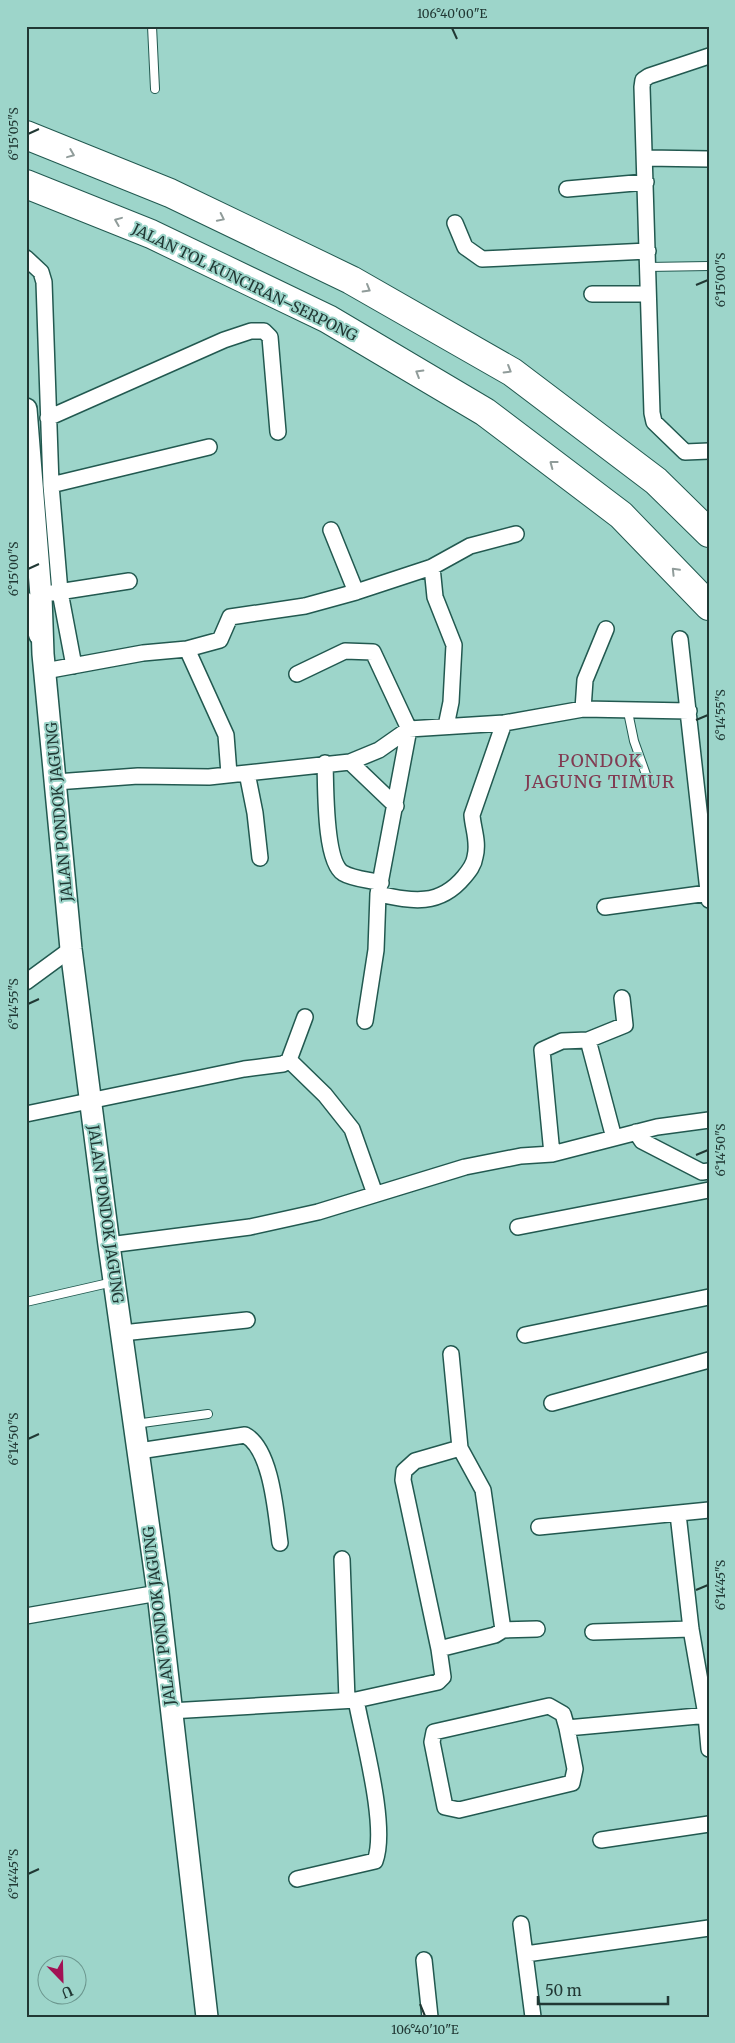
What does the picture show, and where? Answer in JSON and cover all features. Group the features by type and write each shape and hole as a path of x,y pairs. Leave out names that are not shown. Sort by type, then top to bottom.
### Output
{"highway":[{"path":"26,135 170,193 351,280 512,372 656,481 709,533"},
{"name":"JALAN TOL KUNCIRAN–SERPONG","path":"26,184 151,234 328,319 485,412 621,515 709,606"}],"street":[{"path":"709,56 643,80 648,250 647,294 654,422 685,452 709,451"},
{"path":"646,158 709,159"},
{"path":"567,190 646,182"},
{"path":"455,223 465,248 482,259 648,250"},
{"path":"26,258 41,272 44,282 51,485 40,591 74,666"},
{"path":"592,294 647,294"},
{"path":"48,418 224,340 264,331 270,337 278,432"},
{"name":"JALAN PONDOK JAGUNG","path":"26,409 44,663 71,949 109,1245 158,1594 170,1711 207,2017"},
{"path":"51,485 209,447"},
{"path":"331,530 356,592"},
{"path":"44,663 74,666 143,653 187,649 220,640 230,617 305,606 356,592 432,567 470,546 516,534"},
{"path":"432,567 435,597 454,645 451,702 446,726"},
{"path":"40,591 129,581"},
{"path":"583,709 585,680 606,629"},
{"path":"605,907 708,897 680,639"},
{"path":"187,649 226,735 229,774"},
{"path":"297,674 346,651 373,652 409,729 380,888 376,950 365,1021"},
{"path":"56,782 138,776 247,773 325,763 350,762 379,750 409,729 504,723 583,709 628,712 689,711"},
{"path":"325,763 330,841 334,862 342,872 380,888 420,901 443,896 471,868 476,857 476,836 472,826 472,815 504,723"},
{"path":"350,762 396,806"},
{"path":"247,773 256,813 260,858"},
{"path":"26,982 71,949"},
{"path":"552,1154 542,1050 562,1041 588,1040 624,1026 626,1021 622,998"},
{"path":"26,1114 244,1069 283,1064 289,1060 304,1017"},
{"path":"588,1040 614,1138"},
{"path":"289,1060 325,1096 352,1129 374,1194"},
{"path":"109,1245 250,1227 318,1212 466,1167 521,1156 552,1154 636,1132 709,1120"},
{"path":"636,1132 642,1141 702,1172 709,1171"},
{"path":"518,1227 709,1190"},
{"path":"525,1335 709,1297"},
{"path":"122,1333 247,1320"},
{"path":"451,1354 460,1448 483,1490 503,1630"},
{"path":"552,1403 709,1360"},
{"path":"139,1451 245,1435 251,1438 256,1445 273,1486 280,1543"},
{"path":"170,1711 352,1700 438,1682 443,1677 439,1648 403,1480 404,1471 415,1461 460,1448"},
{"path":"539,1527 709,1510"},
{"path":"678,1514 691,1629 707,1715 709,1749"},
{"path":"297,1879 375,1860 380,1849 377,1810 352,1700 342,1559"},
{"path":"26,1616 158,1594"},
{"path":"439,1648 495,1636 503,1630 537,1629"},
{"path":"593,1632 691,1629"},
{"path":"549,1706 563,1714 567,1728 575,1769 572,1783 459,1810 446,1807 432,1742 434,1732 549,1706"},
{"path":"567,1728 707,1715"},
{"path":"601,1840 709,1824"},
{"path":"521,1924 533,2017"},
{"path":"526,1954 709,1928"},
{"path":"424,1960 430,2017"}],"lane":[{"path":"152,26 155,89"},
{"path":"647,267 709,266"},
{"path":"628,712 634,741 649,783"},
{"path":"26,1302 115,1281"},
{"path":"135,1424 208,1414"}],"district":[{"name":"PONDOK JAGUNG TIMUR","path":"600,770"}]}
